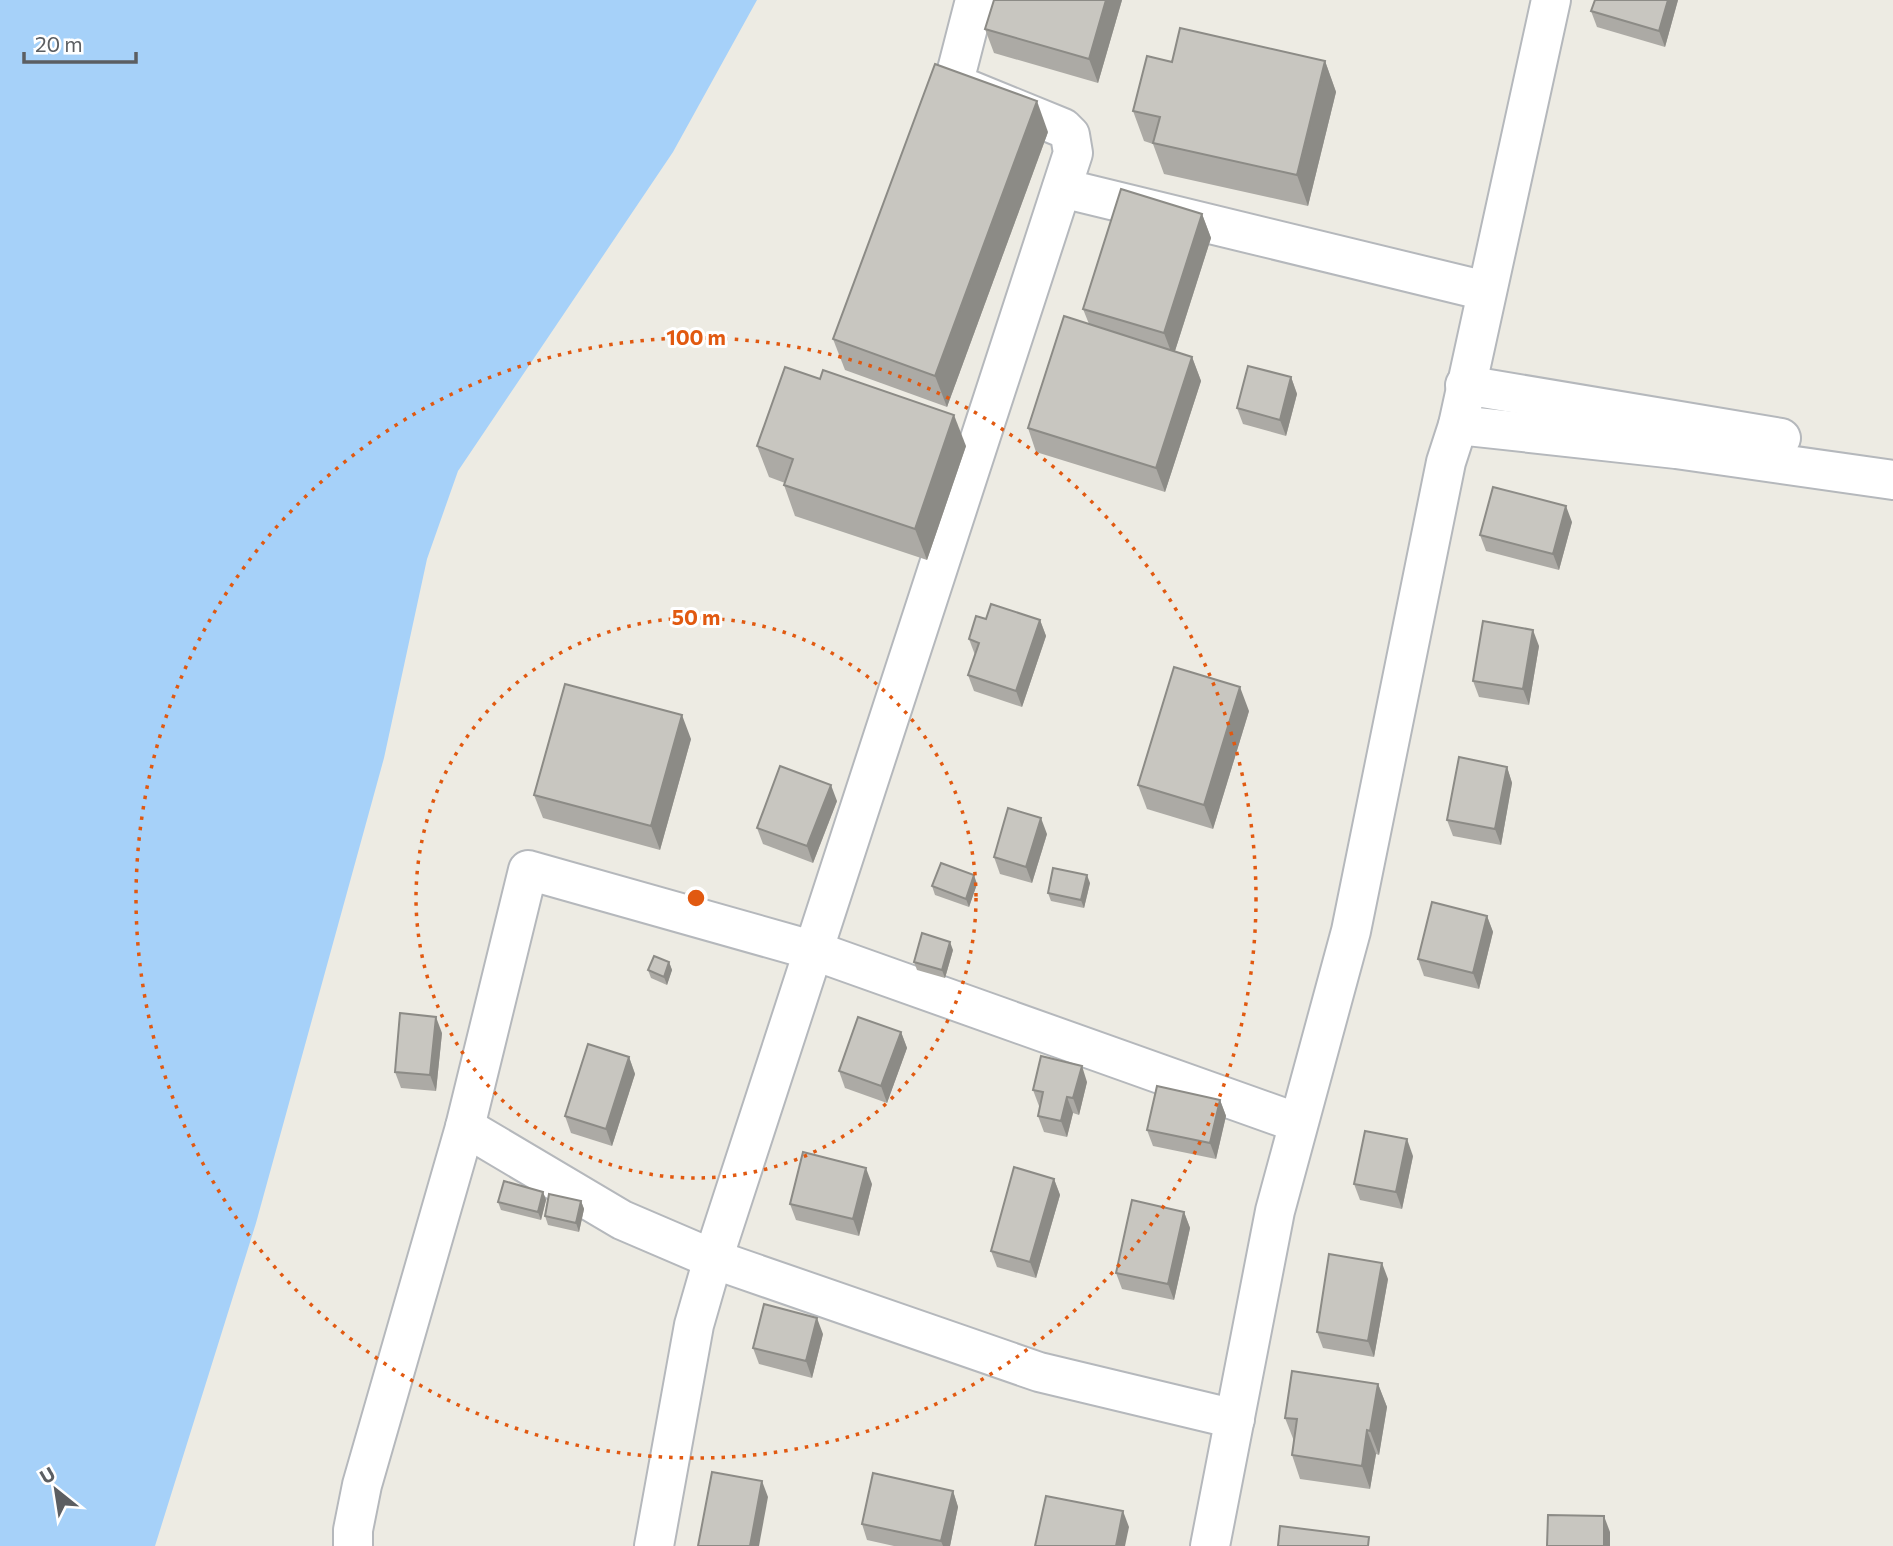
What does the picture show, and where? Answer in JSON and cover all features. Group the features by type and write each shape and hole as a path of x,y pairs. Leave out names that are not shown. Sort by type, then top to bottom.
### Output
{"street":[{"path":"654,1546 694,1325 713,1259 1073,153 1070,135 1063,128 960,86 956,79 975,0"},
{"path":"1210,1546 1275,1210 1351,931 1446,462 1458,425 1551,0"},
{"path":"1062,188 1486,291"},
{"path":"1465,384 1893,457"},
{"path":"1458,425 1676,449 1893,480"},
{"path":"353,1546 353,1530 362,1485 465,1127 528,870 815,951 1298,1123"},
{"path":"465,1127 622,1220 713,1259 1039,1372 1235,1419"}],"water":[{"path":"0,0 757,0 673,152 458,471 427,559 384,758 256,1223 155,1546 0,1546"}],"building":[{"path":"994,0 1106,0 1089,59 985,29"},
{"path":"1595,0 1668,0 1659,31 1591,11"},
{"path":"1180,28 1325,61 1297,175 1153,143 1160,117 1133,111 1147,56 1172,62"},
{"path":"935,64 1037,101 935,376 833,339"},
{"path":"1121,189 1202,214 1164,333 1083,309"},
{"path":"1064,316 1192,357 1156,468 1028,428"},
{"path":"1248,366 1291,377 1280,420 1237,408"},
{"path":"785,367 820,379 823,370 954,415 915,529 784,485 793,459 757,446"},
{"path":"1493,487 1566,506 1553,554 1480,535"},
{"path":"991,604 1040,620 1016,691 968,675 979,643 969,639 976,616 986,619"},
{"path":"1483,621 1533,630 1523,689 1473,681"},
{"path":"1174,667 1240,687 1204,805 1138,785"},
{"path":"565,684 682,715 651,826 534,795"},
{"path":"1459,757 1507,767 1495,829 1447,820"},
{"path":"780,766 831,785 807,846 757,828"},
{"path":"1008,808 1041,818 1026,867 994,857"},
{"path":"941,863 974,875 966,899 932,886"},
{"path":"1053,868 1087,875 1081,900 1048,893"},
{"path":"1432,902 1487,916 1473,973 1418,959"},
{"path":"922,933 950,942 942,970 914,962"},
{"path":"654,956 669,962 664,977 648,970"},
{"path":"400,1013 436,1017 430,1075 395,1072"},
{"path":"858,1017 901,1032 881,1086 839,1071"},
{"path":"588,1044 629,1057 606,1129 565,1116"},
{"path":"1041,1056 1082,1066 1073,1098 1067,1097 1061,1121 1038,1116 1043,1092 1033,1090"},
{"path":"1157,1086 1220,1100 1210,1143 1147,1130"},
{"path":"1365,1131 1407,1139 1396,1192 1354,1184"},
{"path":"803,1152 866,1168 853,1219 790,1204"},
{"path":"1014,1167 1054,1179 1030,1262 991,1251"},
{"path":"504,1181 543,1192 538,1212 498,1202"},
{"path":"549,1194 581,1201 576,1223 545,1216"},
{"path":"1132,1200 1184,1212 1168,1284 1116,1273"},
{"path":"1329,1254 1382,1263 1368,1341 1317,1332"},
{"path":"764,1304 817,1318 806,1361 753,1348"},
{"path":"1292,1371 1378,1384 1362,1466 1292,1455 1297,1419 1285,1418"},
{"path":"712,1472 762,1481 750,1546 698,1546"},
{"path":"873,1473 953,1491 941,1541 862,1524"},
{"path":"1046,1496 1123,1511 1116,1546 1035,1546"},
{"path":"1548,1515 1604,1516 1604,1546 1547,1546"},
{"path":"1280,1526 1369,1537 1368,1546 1278,1546"}]}
